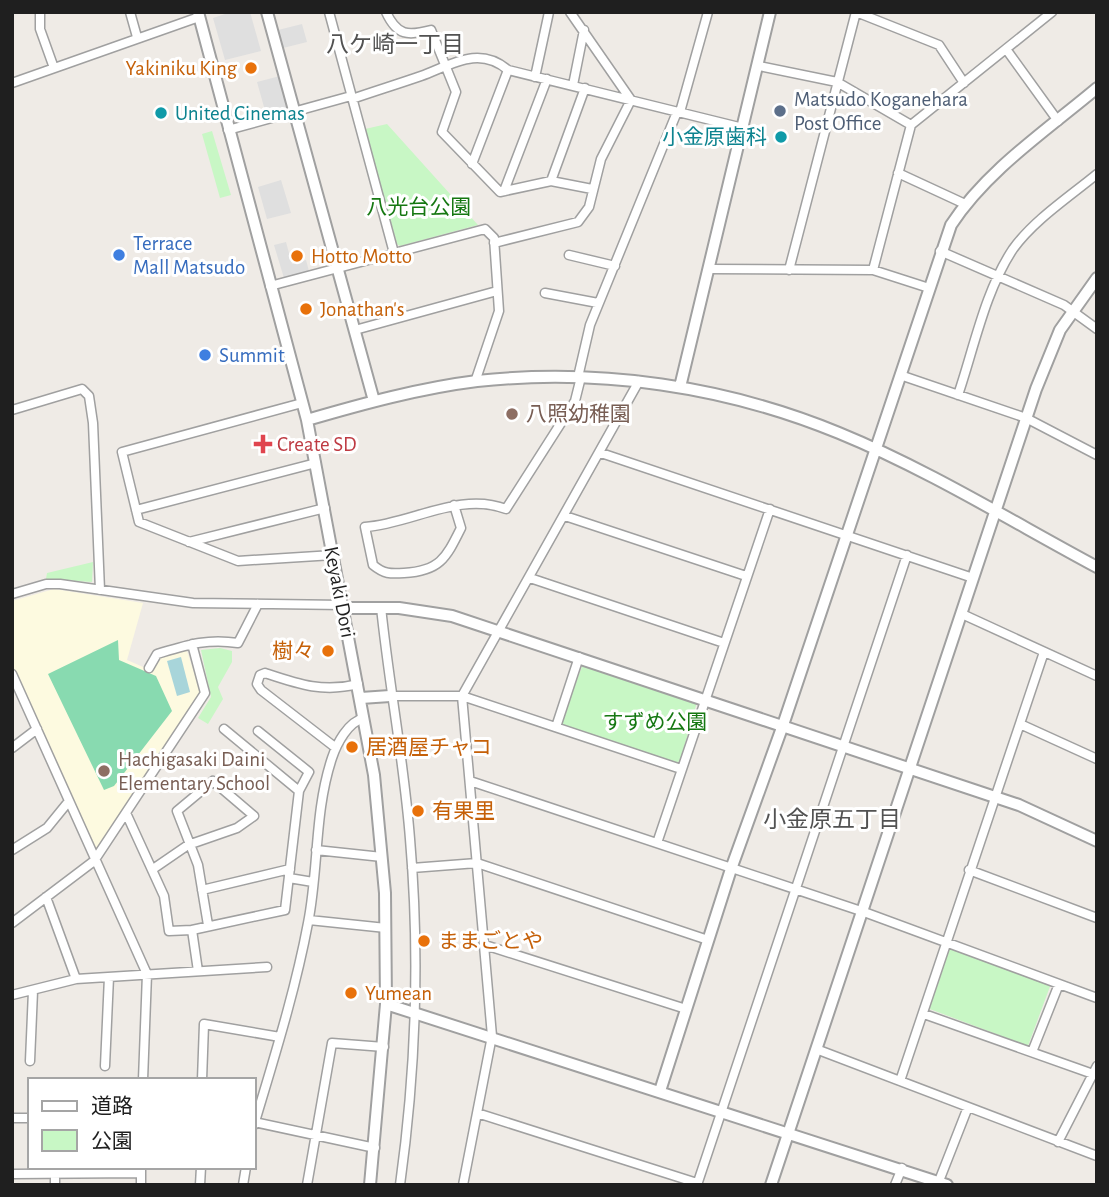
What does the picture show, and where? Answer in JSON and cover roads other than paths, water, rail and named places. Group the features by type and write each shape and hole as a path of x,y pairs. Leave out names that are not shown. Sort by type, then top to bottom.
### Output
{"street":[{"path":"40,12 40,29 54,68"},
{"path":"130,12 137,37"},
{"path":"267,12 374,401"},
{"path":"329,12 394,253"},
{"path":"386,12 392,26 401,33 412,35 431,30 456,96 442,132 500,192 551,181 592,189"},
{"path":"535,77 549,12"},
{"path":"570,12 631,100"},
{"path":"454,505 461,528 443,561 425,572 385,574 373,565 365,527 387,526 454,505 495,504 506,509 575,401 590,325 679,112 708,12"},
{"path":"680,387 770,12"},
{"path":"789,270 856,12 939,45 964,83"},
{"path":"873,270 911,125 1048,13"},
{"path":"12,83 199,14"},
{"name":"Keyaki Dori","path":"199,14 307,419 364,718 382,857 386,928 384,1047 370,1185"},
{"path":"573,85 584,30"},
{"path":"1006,50 1058,121"},
{"path":"228,130 352,97 465,58 483,57 501,63 508,70 743,128"},
{"path":"759,66 837,82 911,125"},
{"path":"472,164 508,70"},
{"path":"504,191 547,79"},
{"path":"551,181 586,88"},
{"path":"660,1091 731,869 783,725 940,251 951,225 965,204 1097,88"},
{"path":"494,243 578,222 589,207 592,189 611,136 631,100"},
{"path":"898,173 965,204"},
{"path":"958,395 998,276 1027,233 1097,174"},
{"path":"270,286 485,229 494,243 499,311 475,382"},
{"path":"940,251 1072,310 1097,329"},
{"path":"569,255 615,266"},
{"path":"709,270 873,270 929,288"},
{"path":"771,1185 1051,348 1072,310 1097,278"},
{"path":"355,330 498,291"},
{"path":"545,293 598,303"},
{"path":"900,375 1026,418 1097,455"},
{"path":"307,419 374,401 475,382 580,377 680,387 776,410 875,449 1097,567"},
{"path":"475,1185 463,1183 492,1036 462,696 601,453 639,381"},
{"path":"12,410 82,389 89,396 93,423 100,590"},
{"path":"302,403 122,452 139,522 238,561 333,555"},
{"path":"601,453 973,578"},
{"path":"136,510 316,463"},
{"path":"189,542 325,508"},
{"path":"657,843 770,509"},
{"path":"565,516 746,576"},
{"path":"477,1113 697,1184 906,555"},
{"path":"530,578 724,643"},
{"path":"12,594 46,584 193,603 382,607 452,615 1041,813 1097,841"},
{"path":"149,668 157,654 192,644 215,639 238,643 258,604"},
{"path":"382,607 390,696 402,768 412,869 415,1013 410,1100 400,1185"},
{"path":"962,614 1097,676"},
{"path":"12,923 94,861 205,693 192,644"},
{"path":"900,1081 1044,652"},
{"path":"556,727 579,657"},
{"path":"336,748 261,691 257,684 260,675 265,673 315,689 329,690 358,684"},
{"path":"12,674 147,974 144,1078"},
{"path":"361,698 462,696 681,769"},
{"path":"256,1116 280,1037 309,920 323,793 336,748 352,724 364,718"},
{"path":"1020,724 1097,759"},
{"path":"12,748 37,729"},
{"path":"223,729 299,791"},
{"path":"126,813 164,896 169,931 192,930 285,910 299,791 309,772 258,731"},
{"path":"153,869 188,845 237,828 254,816 213,781 177,811 188,845 198,865 208,925"},
{"path":"470,781 864,912 1097,998"},
{"path":"12,850 47,828 69,801"},
{"path":"316,850 382,857"},
{"path":"412,869 477,863 708,940"},
{"path":"970,870 1097,918"},
{"path":"202,890 289,873 313,882"},
{"path":"46,897 76,979"},
{"path":"309,920 386,928"},
{"path":"192,930 198,971"},
{"path":"485,945 686,1009"},
{"path":"12,995 76,979 267,967"},
{"path":"105,1066 109,977"},
{"path":"1032,1052 1059,984"},
{"path":"30,1061 33,991"},
{"path":"386,1004 943,1183 968,1107"},
{"path":"924,1014 1032,1052 1095,1070 1058,1142"},
{"path":"202,1078 204,1024 280,1037"},
{"path":"307,1185 332,1043 384,1047"},
{"path":"816,1049 1097,1156"},
{"path":"256,1123 375,1148"},
{"path":"895,1185 902,1168"},
{"path":"12,1174 141,1170 141,1185"},
{"path":"103,1185 104,1173"},
{"path":"55,1174 55,1185"}],"water":[{"path":"181,657 190,692 177,696 167,661"}],"place":[{"name":"Yakiniku King","path":"251,68"},
{"name":"Matsudo Koganehara Post Office","path":"780,111"},
{"name":"United Cinemas","path":"161,113"},
{"name":"小金原歯科","path":"781,137"},
{"name":"Terrace Mall Matsudo","path":"119,255"},
{"name":"Hotto Motto","path":"297,256"},
{"name":"Jonathan's","path":"306,309"},
{"name":"Summit","path":"205,355"},
{"name":"八照幼稚園","path":"512,414"},
{"name":"Create SD","path":"263,444"},
{"name":"樹々","path":"328,651"},
{"name":"居酒屋チャコ","path":"352,747"},
{"name":"Hachigasaki Daini Elementary School","path":"104,771"},
{"name":"有果里","path":"418,811"},
{"name":"ままごとや","path":"424,941"},
{"name":"Yumean","path":"351,993"}],"district":[{"name":"八ケ崎一丁目","path":"395,44"},
{"name":"小金原五丁目","path":"832,819"}],"park label":[{"name":"八光台公園","path":"419,207"},
{"name":"すずめ公園","path":"655,722"}]}
